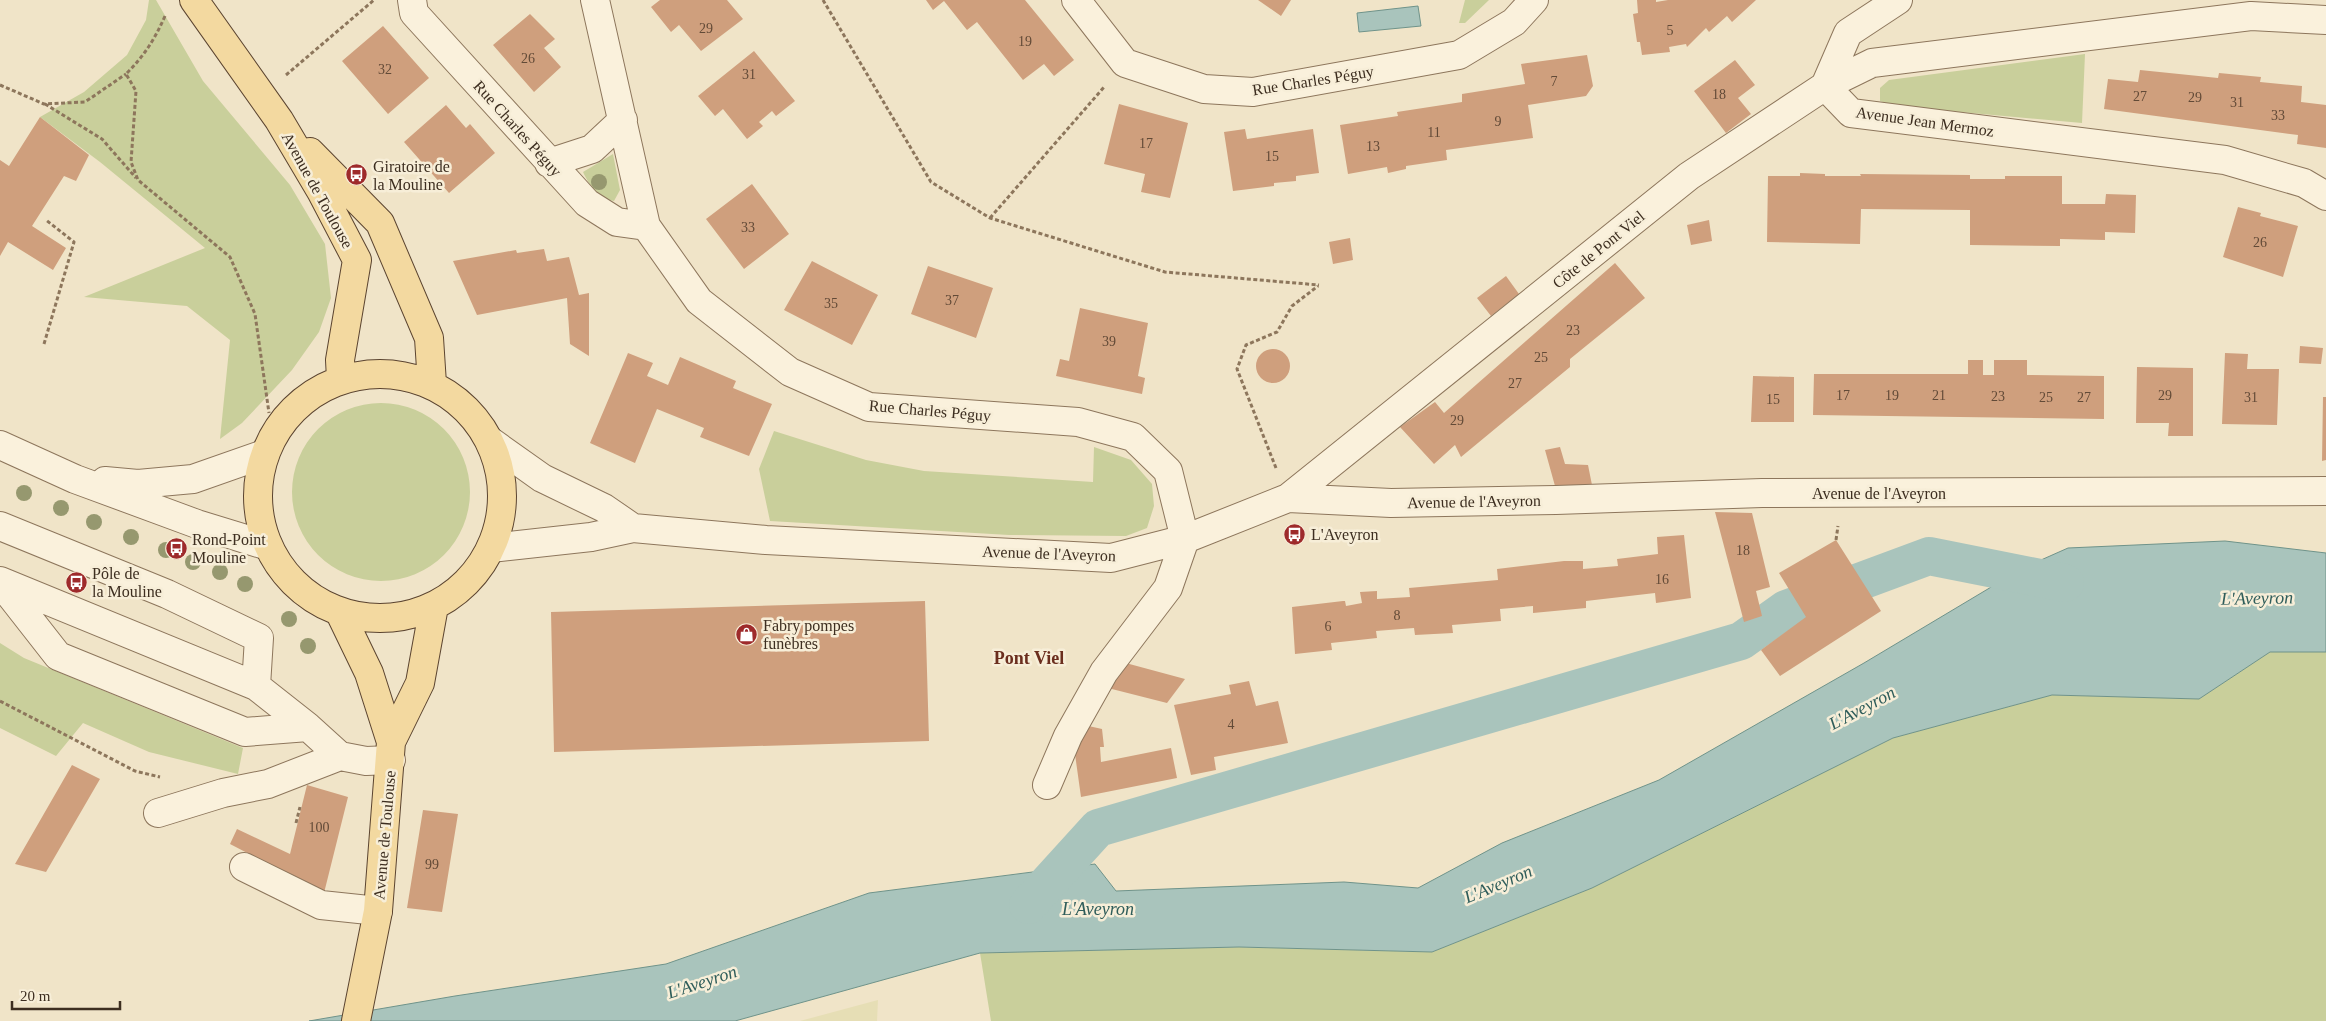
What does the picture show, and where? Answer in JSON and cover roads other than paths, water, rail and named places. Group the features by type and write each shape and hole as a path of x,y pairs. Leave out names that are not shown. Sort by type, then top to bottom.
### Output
{"main road":[{"name":"Avenue de Toulouse","path":"194,0 279,120 321,191 357,260 340,360 341,379"},
{"name":"Avenue de Toulouse","path":"279,120 380,223 429,338 432,384"},
{"path":"391,373 432,384 466,408 490,441 501,476 502,513 491,548 467,581 434,606 403,616 371,618 339,611 310,596 291,580 285,574 268,546 259,516 258,485 264,454 283,419 313,392 341,379 391,373"},
{"name":"Avenue de Toulouse","path":"356,1021 376,919 391,751 420,683 434,606"},
{"name":"Avenue de Toulouse","path":"339,611 369,674 391,751"}],"street":[{"name":"Rue Charles Péguy","path":"412,0 414,13 587,203 617,222 646,226"},
{"name":"Rue Charles Péguy","path":"595,0 646,226 699,301 790,372 868,407 1078,422 1133,436 1168,471 1185,539"},
{"name":"Rue Charles Péguy","path":"1076,0 1125,63 1204,89 1253,92 1459,55 1514,22 1534,0"},
{"path":"1825,86 1848,34 1898,0"},
{"path":"1825,86 1872,63 2251,16 2326,20"},
{"name":"Avenue Jean Mermoz","path":"1825,86 1851,113 2225,160 2304,184 2326,196"},
{"name":"Côte de Pont Viel","path":"1288,498 1689,176 1825,86"},
{"path":"549,163 592,149 623,120"},
{"name":"Avenue de l'Aveyron","path":"490,441 542,478 604,508 633,528"},
{"path":"0,445 75,479 197,524 268,546"},
{"path":"75,479 138,484 193,479 264,454"},
{"name":"Avenue de l'Aveyron","path":"491,548 591,536 633,528 766,540 1111,558 1185,539 1288,498 1391,503 1762,493 2326,491"},
{"path":"0,526 167,594 259,638 256,686"},
{"path":"1047,785 1068,736 1104,672 1168,588 1185,539"},
{"path":"0,581 256,686 308,727 340,756 366,761 391,751"},
{"path":"0,581 58,656 245,732 308,727"},
{"path":"158,813 223,793 268,784 340,756"},
{"path":"244,867 321,905 376,919"}],"water":[{"path":"1418,6 1421,26 1359,32 1357,13"},
{"path":"2225,541 2326,553 2326,652 2270,652 2199,699 2052,695 1893,738 1592,888 1432,952 1239,947 980,953 735,1021 309,1021 455,996 666,964 869,893 1095,864 1116,891 1344,882 1418,888 1502,843 1659,780 1864,663 2023,568 2068,548"}],"waterway":[{"path":"1028,905 1098,828 1741,641 1786,609 1929,556 2065,583"}],"place":[{"name":"Giratoire de la Mouline","path":"357,175"},
{"name":"L'Aveyron","path":"1295,534"},
{"name":"Rond-Point Mouline","path":"176,548"},
{"name":"Pôle de la Mouline","path":"76,582"},
{"name":"Fabry pompes funèbres","path":"747,634"}],"district":[{"name":"Pont Viel","path":"1029,658"}]}
